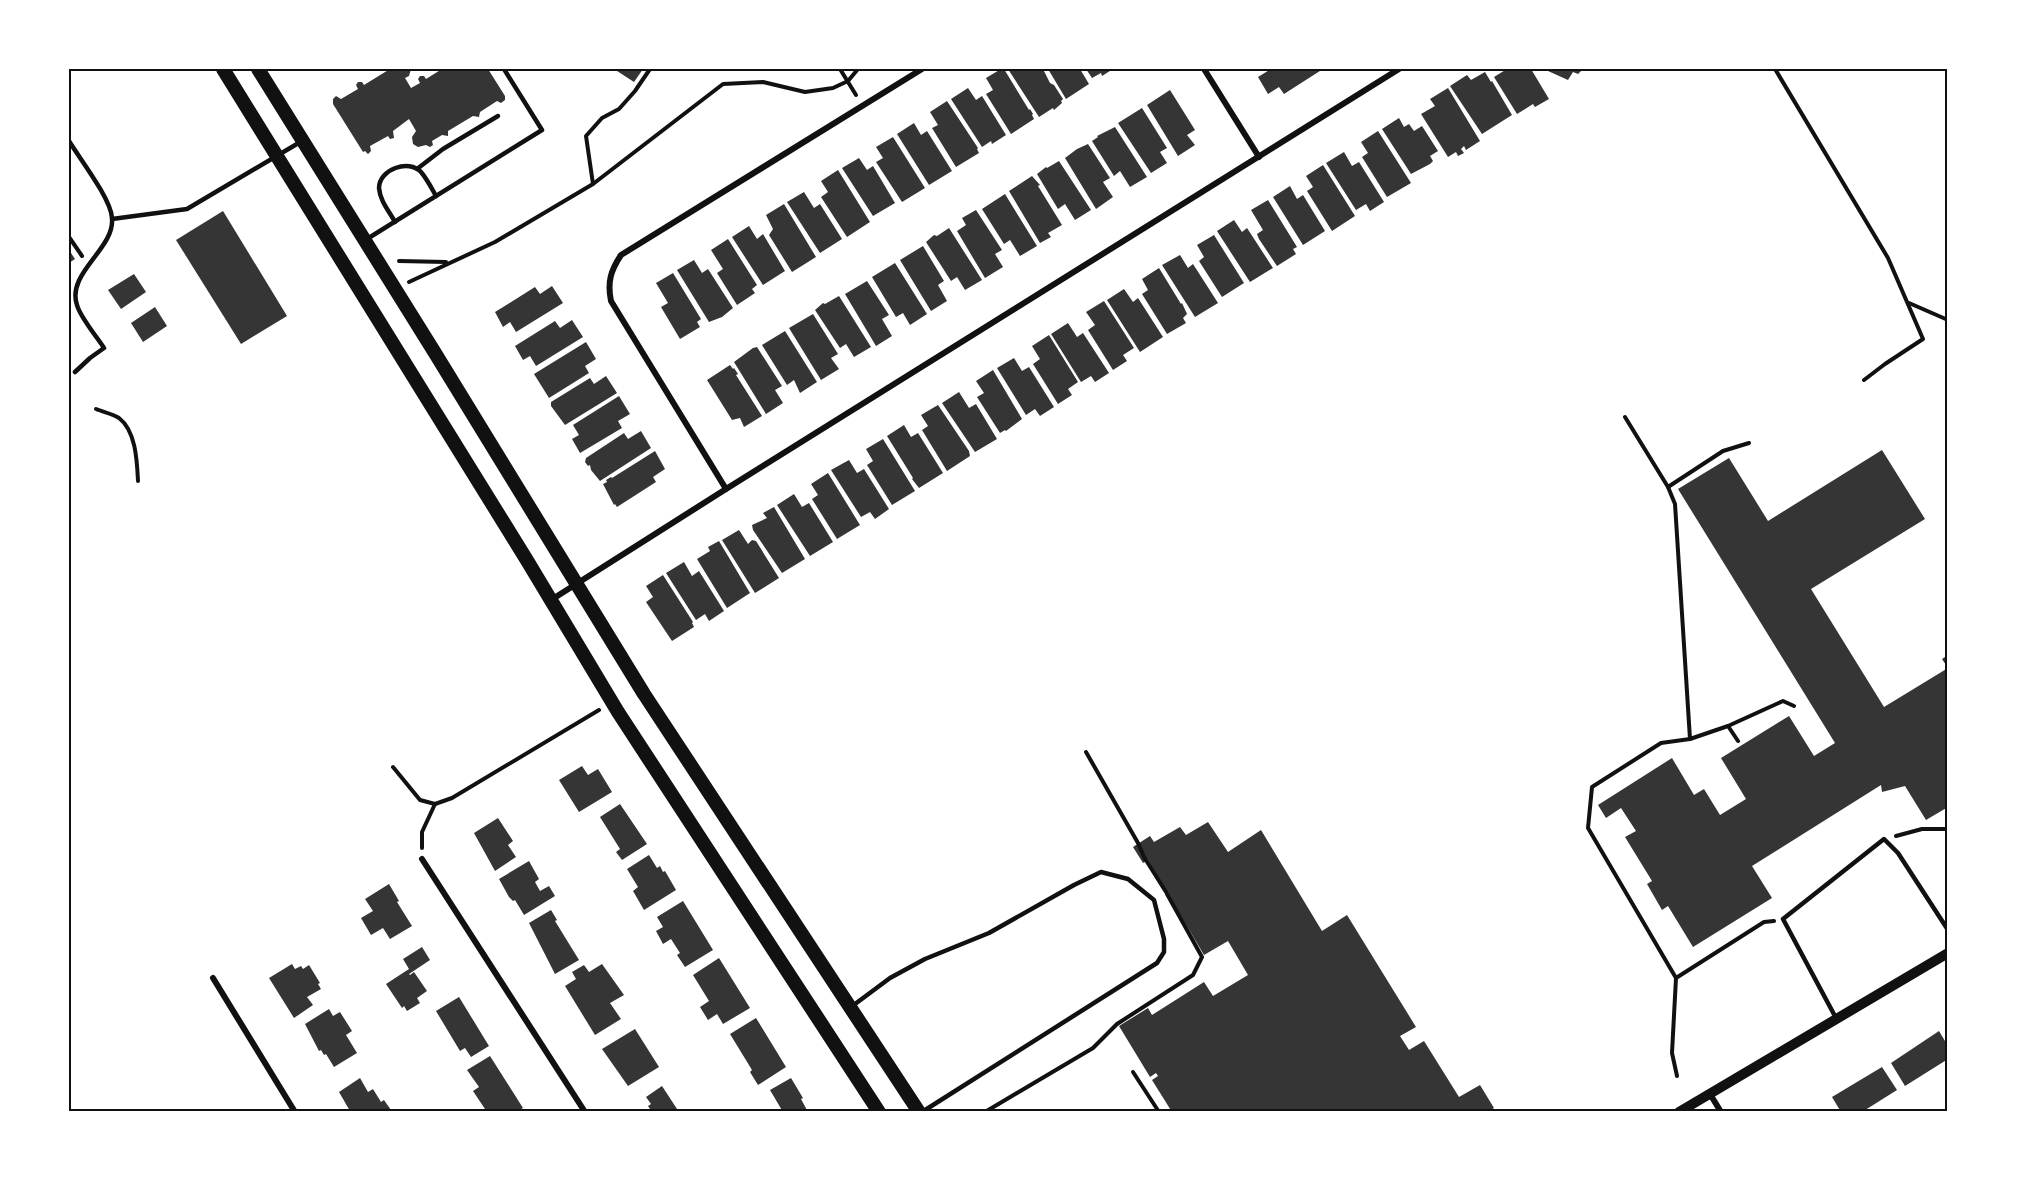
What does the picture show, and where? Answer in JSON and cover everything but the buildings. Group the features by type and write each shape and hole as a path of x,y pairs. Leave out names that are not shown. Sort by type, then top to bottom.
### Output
{"main road":[{"path":"223,69 612,702 879,1112"},
{"path":"258,69 644,694 921,1112"}],"street":[{"path":"726,489 611,301 608,288 612,270 621,255 922,69"},
{"path":"1204,69 1259,157"},
{"path":"551,600 1399,69"},
{"path":"422,859 585,1112"},
{"path":"1679,1112 1948,953"},
{"path":"213,978 295,1112"},
{"path":"1710,1094 1721,1112"}],"lane":[{"path":"365,241 542,130 504,69"},
{"path":"417,169 443,149 498,116"},
{"path":"69,141 108,204 112,219 105,242 80,276 76,304 104,348 75,372"},
{"path":"112,219 187,209 302,141"},
{"path":"395,222 382,200 379,187 387,172 397,167 412,166 420,171 436,196"},
{"path":"1837,1020 1784,919 1884,839 1898,853 1948,930"},
{"path":"850,1007 890,978 916,964 989,933 1074,885 1101,873 1128,879 1154,900 1164,939 1164,952 1157,963 921,1112"}],"path":[{"path":"593,184 585,136 602,118 619,109 650,69"},
{"path":"840,69 862,106"},
{"path":"408,282 495,242 593,184 723,84 763,82 805,92 833,88 848,81 858,69"},
{"path":"1775,69 1888,258 1923,339 1864,381"},
{"path":"69,237 88,267"},
{"path":"399,261 448,262"},
{"path":"1909,303 1948,320"},
{"path":"96,409 119,418 132,438 136,452 138,481"},
{"path":"1625,417 1668,487 1675,504 1690,739"},
{"path":"1668,487 1724,451 1749,443"},
{"path":"1677,1076 1672,1053 1676,978 1588,828 1592,787 1660,743 1690,739 1728,726 1783,701 1794,706"},
{"path":"393,767 420,800 435,804 452,798 612,702"},
{"path":"1728,726 1738,741"},
{"path":"985,1112 1093,1048 1117,1024 1192,975 1202,957 1086,752"},
{"path":"422,859 422,832 435,804"},
{"path":"1884,839 1922,829 1948,829"},
{"path":"1154,900 1167,894"},
{"path":"1676,978 1764,922 1784,919"},
{"path":"1133,1072 1159,1112"}]}
